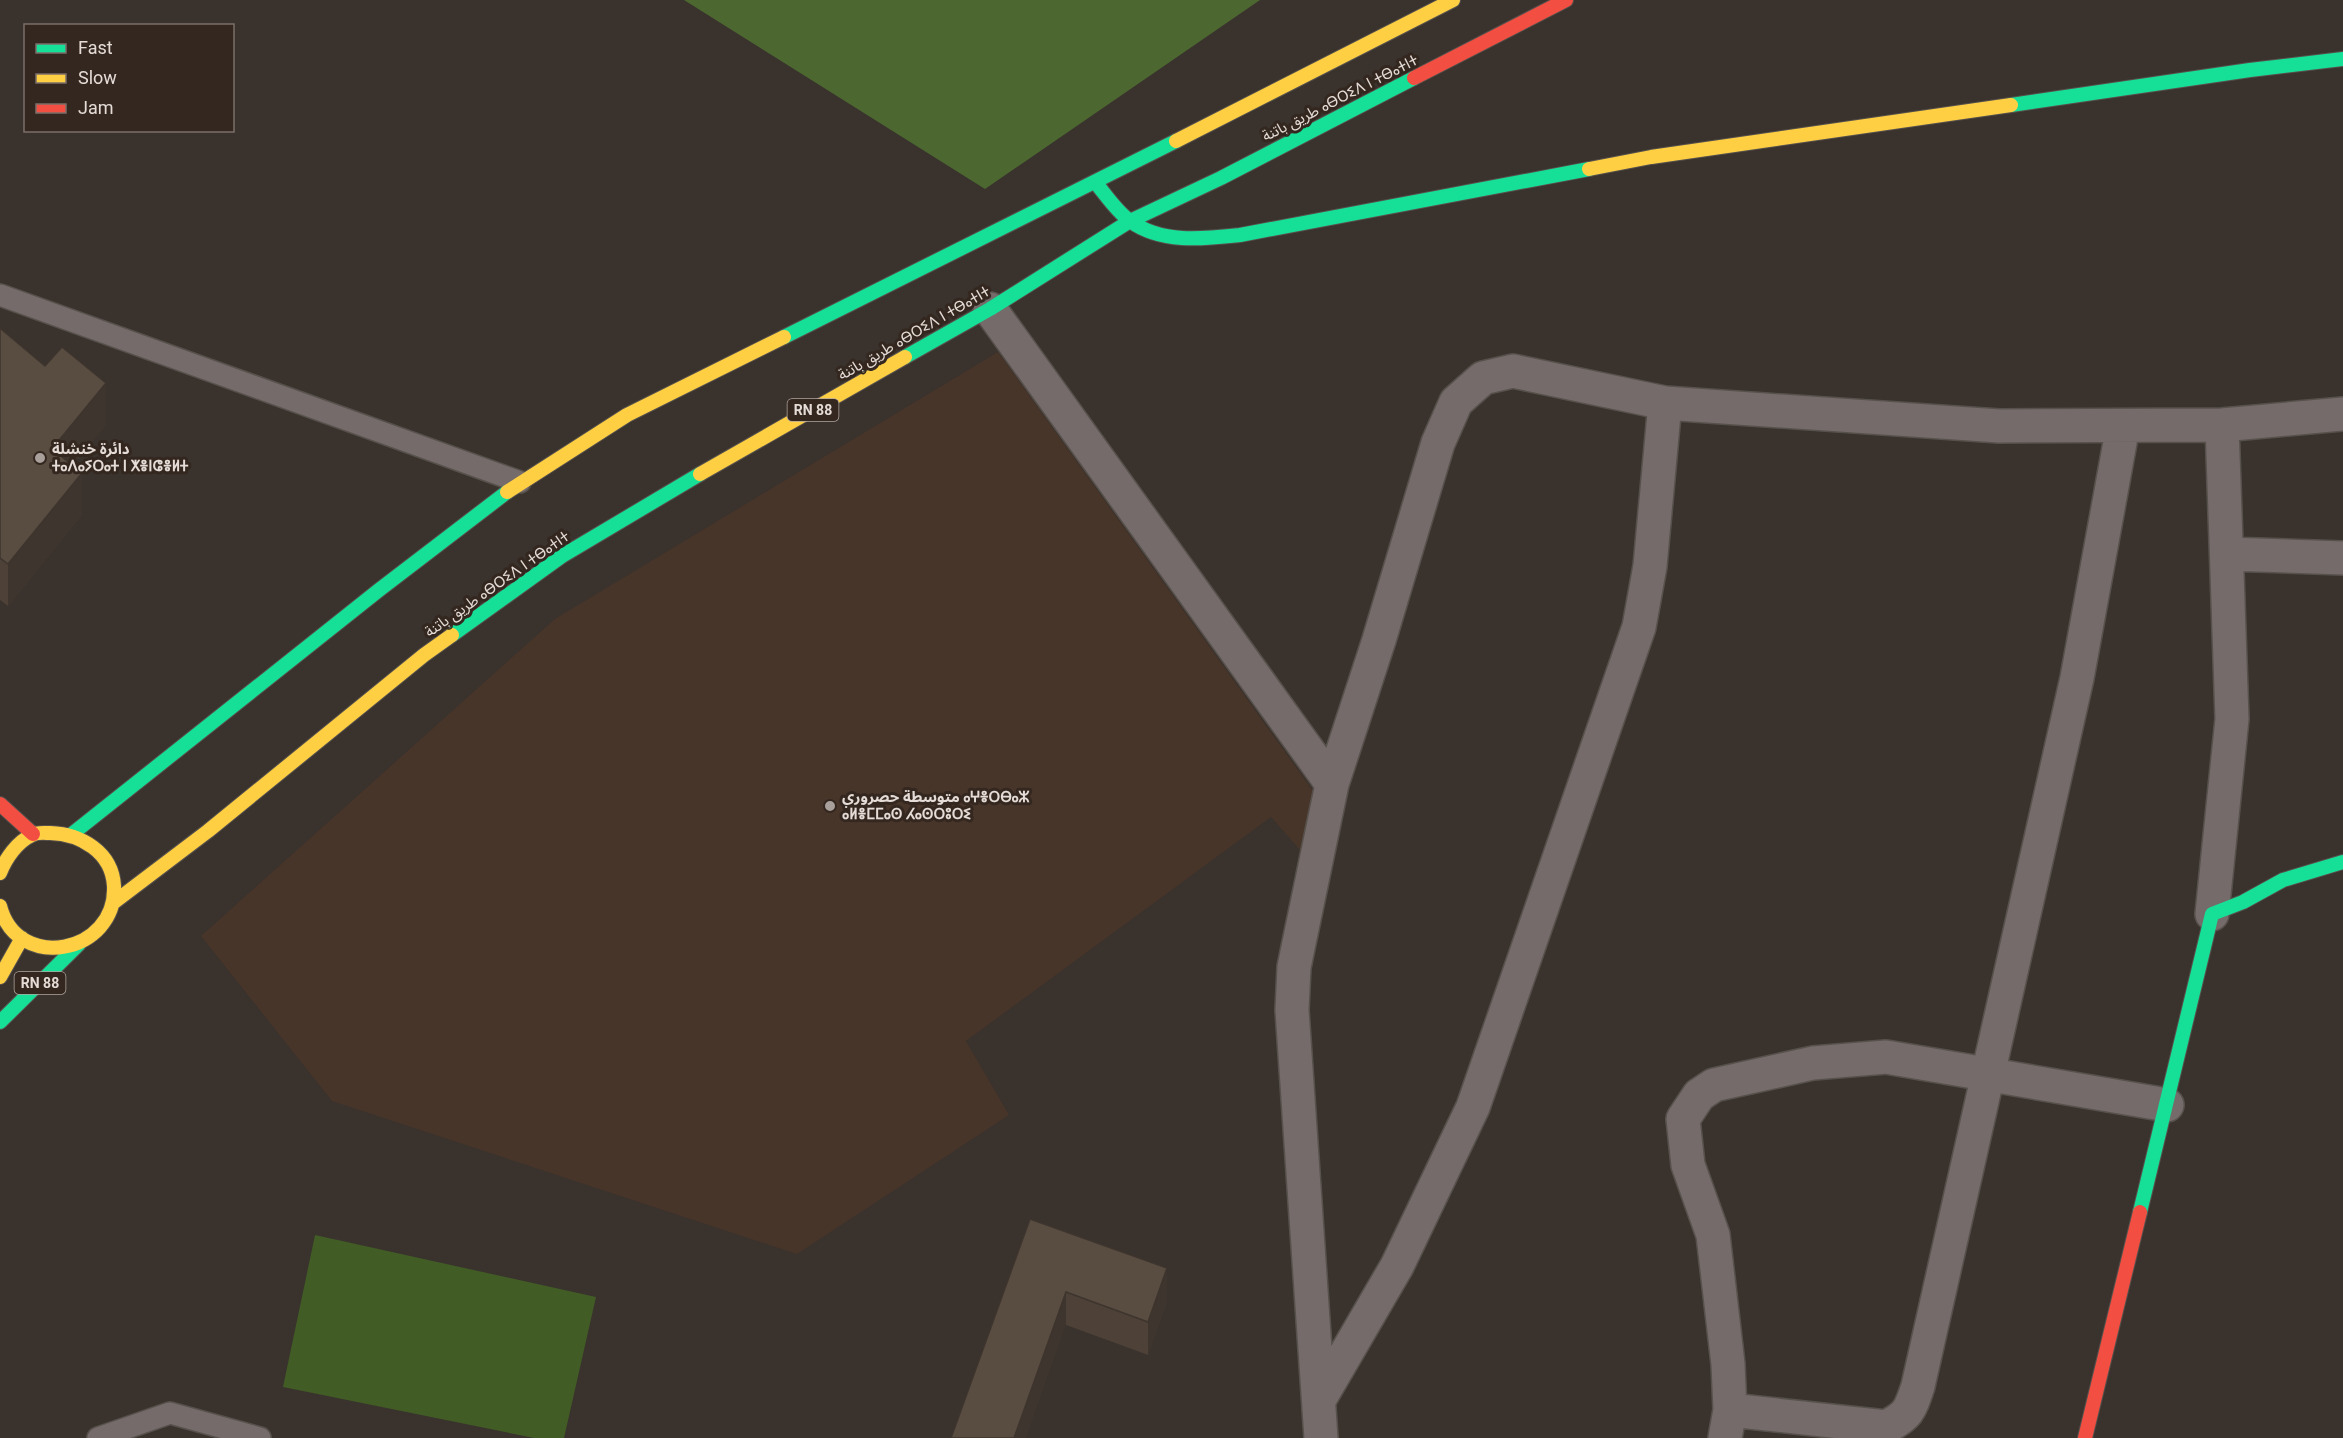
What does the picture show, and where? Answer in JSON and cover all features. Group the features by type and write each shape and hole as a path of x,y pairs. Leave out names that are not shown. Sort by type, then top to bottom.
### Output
{"main road":[{"path":"72,834 379,590 520,482 627,415 1095,182 1453,0"},
{"name":"طريق باتنة ⴰⴱⵔⵉⴷ ⵏ ⵜⴱⴰⵜⵏⵜ","path":"113,903 208,831 424,656 562,556 733,455 990,309 1130,221 1221,178 1566,0"},
{"path":"1095,182 1130,221 1152,232 1172,238 1204,239 1240,235 1651,157 2226,73 2343,59"},
{"path":"0,804 33,834"},
{"path":"0,873 5,861 17,846 33,834 53,832 72,834 88,842 101,853 110,869 114,885 113,903 107,919 96,933 79,944 59,949 39,947 22,938 9,926 0,906"},
{"path":"2085,1438 2212,914 2243,902 2283,880 2343,862"},
{"name":"RN 88","path":"0,977 22,938"},
{"name":"RN 88","path":"0,1022 79,944"}],"street":[{"path":"990,309 1332,784"},
{"path":"1321,1438 1292,1010 1294,967 1332,784 1379,640 1438,443 1456,402 1483,378 1513,371 1665,404 1999,426 2222,425 2343,414"},
{"path":"1318,1400 1397,1266 1473,1107 1485,1074 1639,627 1655,521 1665,404"},
{"path":"2212,914 2232,719 2222,425"},
{"path":"2123,426 2077,678 1987,1075 1918,1386 1910,1410 1904,1418 1886,1427 1727,1424 1728,1364 1713,1235 1688,1165 1683,1119 1686,1111 1699,1095 1714,1085 1813,1063 1886,1057 1987,1075 2167,1105"},
{"path":"2227,554 2343,558"}],"lane":[{"path":"0,295 520,482"},
{"path":"98,1438 170,1413 260,1438"}],"shaded area":[{"name":"متوسطة حصروري ⴰⵖⴻⵔⴱⴰⵣ ⴰⵍⴻⵎⵎⴰⵙ ⵃⴰⵙⵔⵓⵔⵉ","path":"998,352 1316,795 1300,850 1271,817 966,1041 1009,1115 797,1254 332,1101 201,936 555,619"}],"green space":[{"path":"684,0 1260,0 985,189"},
{"path":"315,1235 596,1297 564,1438 534,1438 283,1387"}],"building":[{"name":"دائرة خنشلة ⵜⴰⴷⴰⵢⵔⴰⵜ ⵏ ⵅⴻⵏⵛⴻⵍⵜ","path":"0,328 45,366 62,347 106,383 52,449 82,473 8,564 0,558"},
{"path":"1030,1219 1167,1268 1148,1322 1066,1292 1014,1438 951,1438"}],"traffic: fast":[{"path":"2011,105 2250,70 2343,59"},
{"path":"905,357 990,309 1130,221 1221,178 1414,78"},
{"path":"784,337 1176,141"},
{"path":"1095,182 1120,213 1142,228 1169,237 1212,238 1240,235 1589,169"},
{"path":"452,635 562,556 700,474"},
{"path":"72,834 379,590 507,492"},
{"path":"2140,1212 2212,914 2243,902 2283,880 2343,862"},
{"path":"0,1022 79,944"}],"traffic: slow":[{"path":"1176,141 1453,0"},
{"path":"1589,169 1651,157 2011,105"},
{"path":"507,492 627,415 784,337"},
{"path":"700,474 905,357"},
{"path":"113,903 208,831 424,655 452,635"},
{"path":"0,873 13,851 27,838 38,833 62,834 93,847 108,864 114,886 111,909 100,927 84,940 64,947 44,947 25,941 10,927 0,906"},
{"path":"0,977 22,938"}],"traffic: jam":[{"path":"1414,78 1566,0"},
{"path":"0,804 33,834"},
{"path":"2085,1438 2140,1212"}],"place":[{"name":"دائرة خنشلة ⵜⴰⴷⴰⵢⵔⴰⵜ ⵏ ⵅⴻⵏⵛⴻⵍⵜ","path":"40,458"},
{"name":"متوسطة حصروري ⴰⵖⴻⵔⴱⴰⵣ ⴰⵍⴻⵎⵎⴰⵙ ⵃⴰⵙⵔⵓⵔⵉ","path":"830,806"}]}
